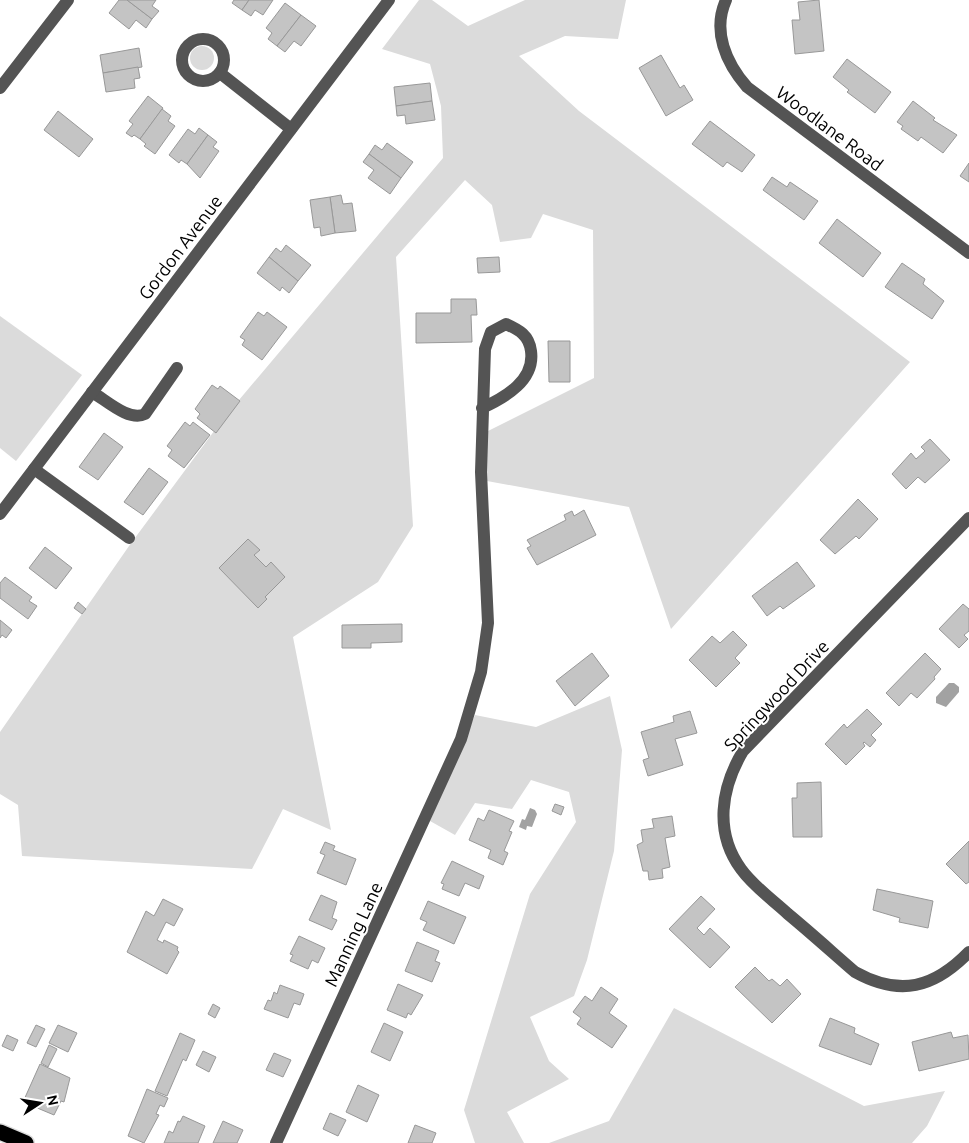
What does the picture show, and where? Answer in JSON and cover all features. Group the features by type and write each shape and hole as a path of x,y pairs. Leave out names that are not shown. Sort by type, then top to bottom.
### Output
{"highway":[{"path":"0,1132 26,1143"}],"street":[{"path":"0,88 68,0"},
{"name":"Gordon Avenue","path":"0,514 389,0"},
{"name":"Woodlane Road","path":"726,0 721,21 721,39 726,56 734,72 747,87 969,253"},
{"path":"220,73 291,130"},
{"name":"Manning Lane","path":"276,1143 461,739 481,672 488,624 481,472 482,408 485,349 492,332 506,324 521,330 530,344 532,362 524,379 505,397 482,408"},
{"path":"92,392 131,416 140,416 145,414 177,368"},
{"path":"34,469 129,538"},
{"name":"Springwood Drive","path":"969,518 743,751 732,769 725,790 723,811 725,831 730,850 741,869 756,886 855,972 872,982 892,987 911,986 929,982 945,974 969,952"}],"shaded area":[{"path":"419,0 432,0 468,26 525,0 626,0 618,39 565,36 519,56 579,111 910,362 671,629 629,507 487,481 484,433 594,378 593,230 543,214 531,238 500,242 492,205 465,180 396,257 413,526 378,582 293,637 331,830 283,809 252,869 22,856 18,805 0,794 0,732 129,546 223,419 443,158 441,106 430,64 382,49"},
{"path":"202,46 207,47 213,53 213,63 207,69 202,70 197,69 191,63 190,58 191,53 197,47"},
{"path":"0,316 82,375 16,461 0,448"},
{"path":"949,683 954,683 959,687 959,692 946,707 936,703 936,697"},
{"path":"610,696 622,750 614,851 587,960 574,996 530,1017 549,1061 569,1079 507,1112 524,1143 475,1143 464,1110 530,894 576,822 569,792 531,780 512,809 475,803 455,835 430,821 475,715 536,727"},
{"path":"530,808 535,810 537,814 532,827 527,826 526,830 519,827 522,819 525,820"},
{"path":"674,1008 864,1106 945,1091 927,1126 912,1143 549,1143 609,1121"}],"building":[{"path":"119,0 127,0 152,19 146,28 136,20 129,29 109,13"},
{"path":"127,0 156,0 152,6 159,11 152,19"},
{"path":"234,0 249,0 242,10 232,3"},
{"path":"249,0 273,0 263,15 255,10 251,16 242,10"},
{"path":"819,0 824,51 795,54 792,20 800,20 798,2"},
{"path":"285,3 301,15 277,46 268,39 272,33 266,28"},
{"path":"301,15 316,26 301,46 294,41 285,52 277,46"},
{"path":"139,48 142,67 103,73 100,55"},
{"path":"661,55 680,88 684,85 693,100 666,116 639,68"},
{"path":"847,59 891,92 875,113 847,92 849,90 833,77"},
{"path":"138,67 140,78 134,79 135,88 106,92 103,73"},
{"path":"430,83 432,101 396,106 394,87"},
{"path":"148,96 163,108 140,139 134,135 132,137 126,133 133,124 129,121"},
{"path":"432,101 435,120 406,124 405,115 397,116 396,106"},
{"path":"913,101 935,118 933,120 957,135 943,153 921,137 918,141 901,129 903,126 897,122"},
{"path":"162,109 171,116 168,121 175,126 155,154 144,146 146,144 140,139"},
{"path":"58,111 93,139 79,157 44,130"},
{"path":"710,121 755,155 742,172 727,162 723,167 692,144"},
{"path":"199,128 208,135 187,164 181,160 179,163 169,155 188,129 195,134"},
{"path":"208,135 217,142 213,147 219,151 200,178 187,164"},
{"path":"387,143 413,162 401,178 369,154 375,145 382,150"},
{"path":"369,154 401,178 390,194 368,178 374,170 363,162"},
{"path":"969,163 969,182 960,176"},
{"path":"772,177 787,187 790,182 818,201 804,220 763,190"},
{"path":"341,195 343,204 352,203 356,231 335,233 330,197"},
{"path":"330,197 335,233 321,236 320,227 314,228 310,200"},
{"path":"837,219 881,253 863,277 819,243"},
{"path":"286,245 311,265 298,281 269,257 276,248 281,252"},
{"path":"269,257 298,281 289,293 282,287 280,291 257,273"},
{"path":"499,257 500,272 478,273 477,258"},
{"path":"902,263 925,279 923,284 944,301 932,319 885,287"},
{"path":"451,299 476,299 477,315 471,315 472,342 416,343 416,313 451,313"},
{"path":"258,312 264,316 267,312 287,327 262,360 242,345 245,340 240,337"},
{"path":"548,341 570,341 570,382 549,382"},
{"path":"212,385 218,389 220,386 240,401 216,433 197,418 200,414 195,409"},
{"path":"185,422 190,426 193,422 210,435 184,468 168,456 172,450 167,446"},
{"path":"104,433 123,447 98,480 79,467"},
{"path":"930,439 950,460 925,483 918,477 906,489 892,474 911,453 916,459 925,451 921,447"},
{"path":"149,468 168,482 143,515 124,502"},
{"path":"858,499 878,519 859,539 856,536 835,554 820,540"},
{"path":"584,510 596,535 537,565 527,548 531,546 527,540 566,520 564,515 572,511 574,516"},
{"path":"248,539 260,550 254,555 266,567 271,562 285,577 265,597 267,599 258,608 219,568"},
{"path":"45,547 72,568 56,589 29,568"},
{"path":"797,562 815,586 783,609 780,606 767,616 752,596"},
{"path":"5,577 32,597 29,601 37,606 28,619 0,598 0,583"},
{"path":"78,602 86,609 82,614 74,608"},
{"path":"963,604 969,609 969,631 964,635 968,639 959,648 939,629"},
{"path":"0,620 12,630 6,638 2,635 0,638"},
{"path":"402,624 402,642 371,643 371,648 342,648 342,625"},
{"path":"733,631 747,645 735,658 740,663 716,687 689,660 712,636 720,643"},
{"path":"592,653 609,676 575,706 556,681"},
{"path":"925,653 941,669 934,677 935,679 917,698 911,693 899,706 886,693"},
{"path":"867,709 882,724 871,735 876,740 870,747 864,742 865,746 846,765 825,744 844,724 847,728"},
{"path":"690,711 697,733 675,739 683,765 648,776 643,760 649,758 641,732 674,722 673,716"},
{"path":"821,782 822,837 793,837 792,798 797,798 797,783"},
{"path":"555,804 564,807 561,815 552,811"},
{"path":"489,810 514,821 509,831 512,832 504,851 508,853 503,865 488,858 491,850 469,840 478,818 484,821"},
{"path":"672,816 675,836 665,838 670,867 662,869 663,878 649,880 648,871 643,871 637,845 643,842 641,830 654,828 652,819"},
{"path":"969,841 969,882 966,884 946,864"},
{"path":"325,842 335,846 333,850 356,859 346,885 317,873 325,855 320,853"},
{"path":"452,861 484,876 479,889 465,883 459,896 442,889 444,884 441,883"},
{"path":"877,889 933,901 928,928 899,922 900,918 873,910"},
{"path":"321,895 337,902 332,918 337,920 332,930 309,920"},
{"path":"701,896 715,909 697,928 704,935 710,928 730,947 710,968 669,929"},
{"path":"163,899 183,909 174,926 166,922 157,940 163,943 164,940 178,947 177,950 179,952 167,974 127,952 146,911 154,916"},
{"path":"428,901 466,917 454,944 423,930 427,922 420,919"},
{"path":"299,936 325,948 318,963 312,960 308,969 290,961 293,955 290,954"},
{"path":"417,942 439,951 435,961 440,963 432,982 405,971"},
{"path":"755,967 769,981 772,979 780,986 787,979 801,994 772,1023 735,987"},
{"path":"398,984 423,995 411,1015 408,1013 406,1018 387,1010"},
{"path":"280,985 304,994 300,1005 294,1003 288,1018 264,1009 268,1000 271,1001 274,992 277,994"},
{"path":"601,987 618,999 609,1013 627,1026 612,1048 577,1024 581,1018 573,1012 585,996 592,1001"},
{"path":"213,1004 220,1008 215,1018 208,1014"},
{"path":"830,1018 855,1028 854,1033 879,1044 871,1065 819,1046"},
{"path":"384,1023 403,1032 390,1061 371,1052"},
{"path":"36,1025 45,1029 36,1047 27,1043"},
{"path":"58,1025 77,1033 68,1052 49,1043"},
{"path":"951,1032 953,1038 968,1035 969,1059 919,1071 912,1042"},
{"path":"180,1033 195,1040 186,1061 183,1059 167,1096 155,1091"},
{"path":"7,1035 18,1040 13,1051 2,1046"},
{"path":"49,1045 57,1049 48,1067 41,1063"},
{"path":"203,1051 216,1057 209,1072 196,1065"},
{"path":"274,1053 291,1060 283,1077 266,1070"},
{"path":"40,1064 70,1078 64,1102 61,1101 54,1115 23,1102"},
{"path":"358,1085 379,1095 367,1122 346,1112"},
{"path":"147,1089 168,1098 164,1107 160,1105 156,1114 159,1115 144,1143 128,1136"},
{"path":"330,1113 346,1120 338,1136 323,1129"},
{"path":"183,1116 205,1126 198,1143 164,1143 169,1131 173,1133 178,1121 180,1122"},
{"path":"223,1121 243,1130 237,1143 213,1143"},
{"path":"415,1125 436,1133 432,1143 408,1143"}]}
